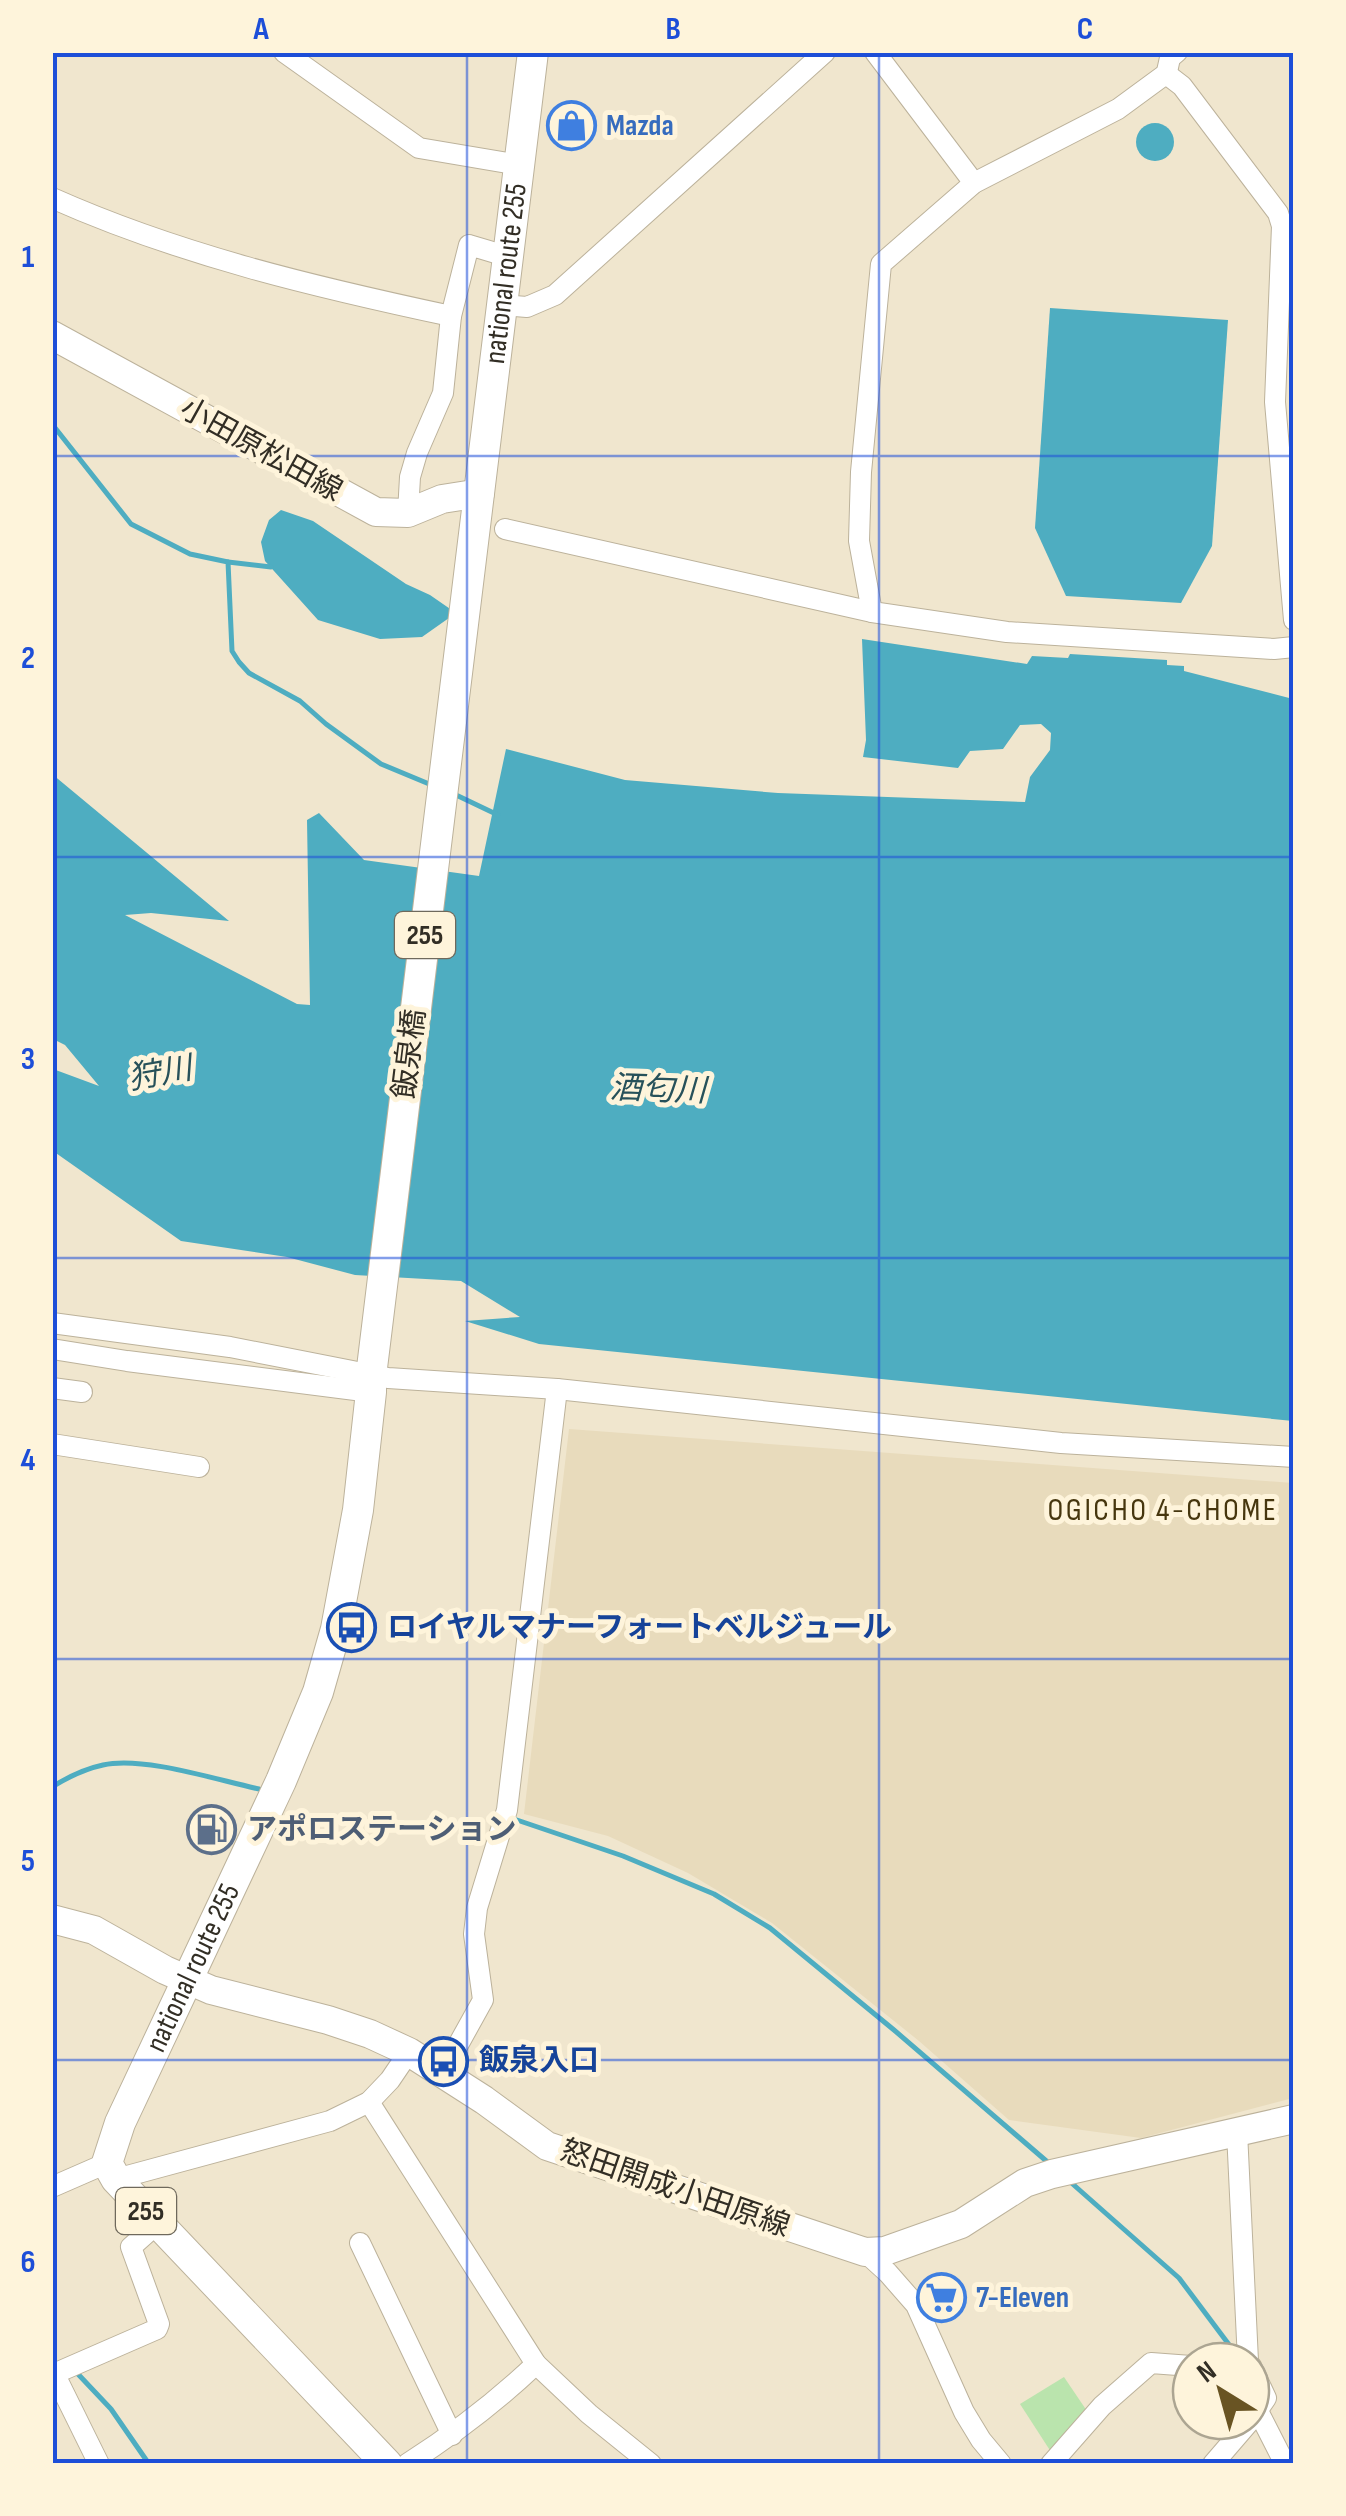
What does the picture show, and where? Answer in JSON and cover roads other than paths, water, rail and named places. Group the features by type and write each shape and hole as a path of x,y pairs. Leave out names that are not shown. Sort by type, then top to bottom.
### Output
{"highway":[{"name":"national route 255","path":"480,493 533,52"},
{"name":"飯泉橋","path":"371,1384 480,493"},
{"name":"national route 255","path":"112,2171 120,2123 281,1780 318,1692 336,1629 352,1544 371,1384"},
{"name":"255","path":"112,2171 387,2464"}],"main road":[{"name":"小田原松田線","path":"55,338 376,512 408,513"},
{"path":"408,513 442,499 480,493"},
{"name":"怒田開成小田原線","path":"52,1919 94,1930 165,1970 211,1990 370,2034 444,2072 547,2146 865,2252"},
{"path":"865,2252 885,2250 961,2224 1024,2184 1058,2172 1294,2119"}],"street":[{"path":"284,52 419,148 520,165"},
{"path":"502,305 526,306 556,295 825,52"},
{"path":"876,52 974,184"},
{"path":"1166,76 1170,58 1176,52"},
{"path":"872,612 858,540 881,264 974,184 1118,109 1156,78 1166,76 1182,86 1278,213 1282,226 1284,401 1294,620"},
{"path":"52,198 113,225 176,246 300,282 451,316"},
{"path":"408,513 410,478 417,453 443,393 451,316 468,245 509,257"},
{"path":"505,529 872,612 1008,632 1274,649 1294,647"},
{"path":"52,1323 230,1347 371,1384"},
{"path":"52,1349 127,1361 371,1384 557,1389 1061,1443 1294,1457"},
{"path":"52,1388 82,1392"},
{"path":"444,2072 483,2000 474,1934 477,1908 507,1810 557,1389"},
{"path":"52,1444 198,1467"},
{"path":"52,2188 330,2122 369,2102 409,2052"},
{"path":"369,2102 536,2364 651,2464"},
{"path":"1236,2132 1244,2341"},
{"path":"98,2464 54,2373 157,2329 159,2324 131,2247 158,2223"},
{"path":"360,2244 452,2435"},
{"path":"865,2252 916,2305 964,2412 1001,2464"},
{"path":"1051,2464 1102,2406 1152,2363 1171,2366"},
{"path":"407,2464 452,2435 536,2364"},
{"path":"1213,2464 1231,2441"},
{"path":"1267,2441 1284,2464"}],"water":[{"path":"1155,123 1169,128 1174,142 1169,156 1155,161 1141,156 1136,142 1141,128"},
{"path":"1050,308 1228,320 1212,546 1181,603 1066,596 1035,528"},
{"path":"281,510 313,521 456,613 422,637 380,639 318,620 265,561 261,542 269,520"},
{"path":"862,639 1027,664 1032,656 1068,658 1070,654 1167,660 1167,665 1184,666 1184,671 1293,699 1293,1421 539,1344 465,1321 520,1317 461,1281 355,1275 287,1257 181,1241 53,1151 53,1069 99,1086 65,1045 53,1039 52,774 229,921 151,913 125,915 297,1004 310,1005 307,820 319,813 364,860 479,876 506,749 625,780 778,793 1025,802 1030,777 1050,750 1051,733 1041,724 1020,725 1003,749 970,751 958,768 863,757 866,740"}],"waterway":[{"path":"52,424 131,524 190,554 228,562 232,651 249,673 300,701 381,764 434,786"},
{"path":"228,562 271,567"},
{"path":"454,794 498,815"},
{"path":"52,1787 89,1769 120,1763 159,1766 259,1789"},
{"path":"514,1819 623,1856 714,1894 770,1928 1051,2165"},
{"path":"1067,2179 1179,2278 1226,2341"},
{"path":"77,2373 111,2409 149,2464"}],"place":[{"name":"Mazda","path":"571,126"},
{"name":"ロイヤルマナーフォートベルジュール","path":"352,1628"},
{"name":"アポロステーション","path":"212,1830"},
{"name":"飯泉入口","path":"444,2061"},
{"name":"7-Eleven","path":"941,2298"}],"district":[{"name":"OGICHO 4-CHOME","path":"1163,1510"}],"water label":[{"name":"狩川","path":"160,1074"},
{"name":"酒匂川","path":"658,1090"}]}
